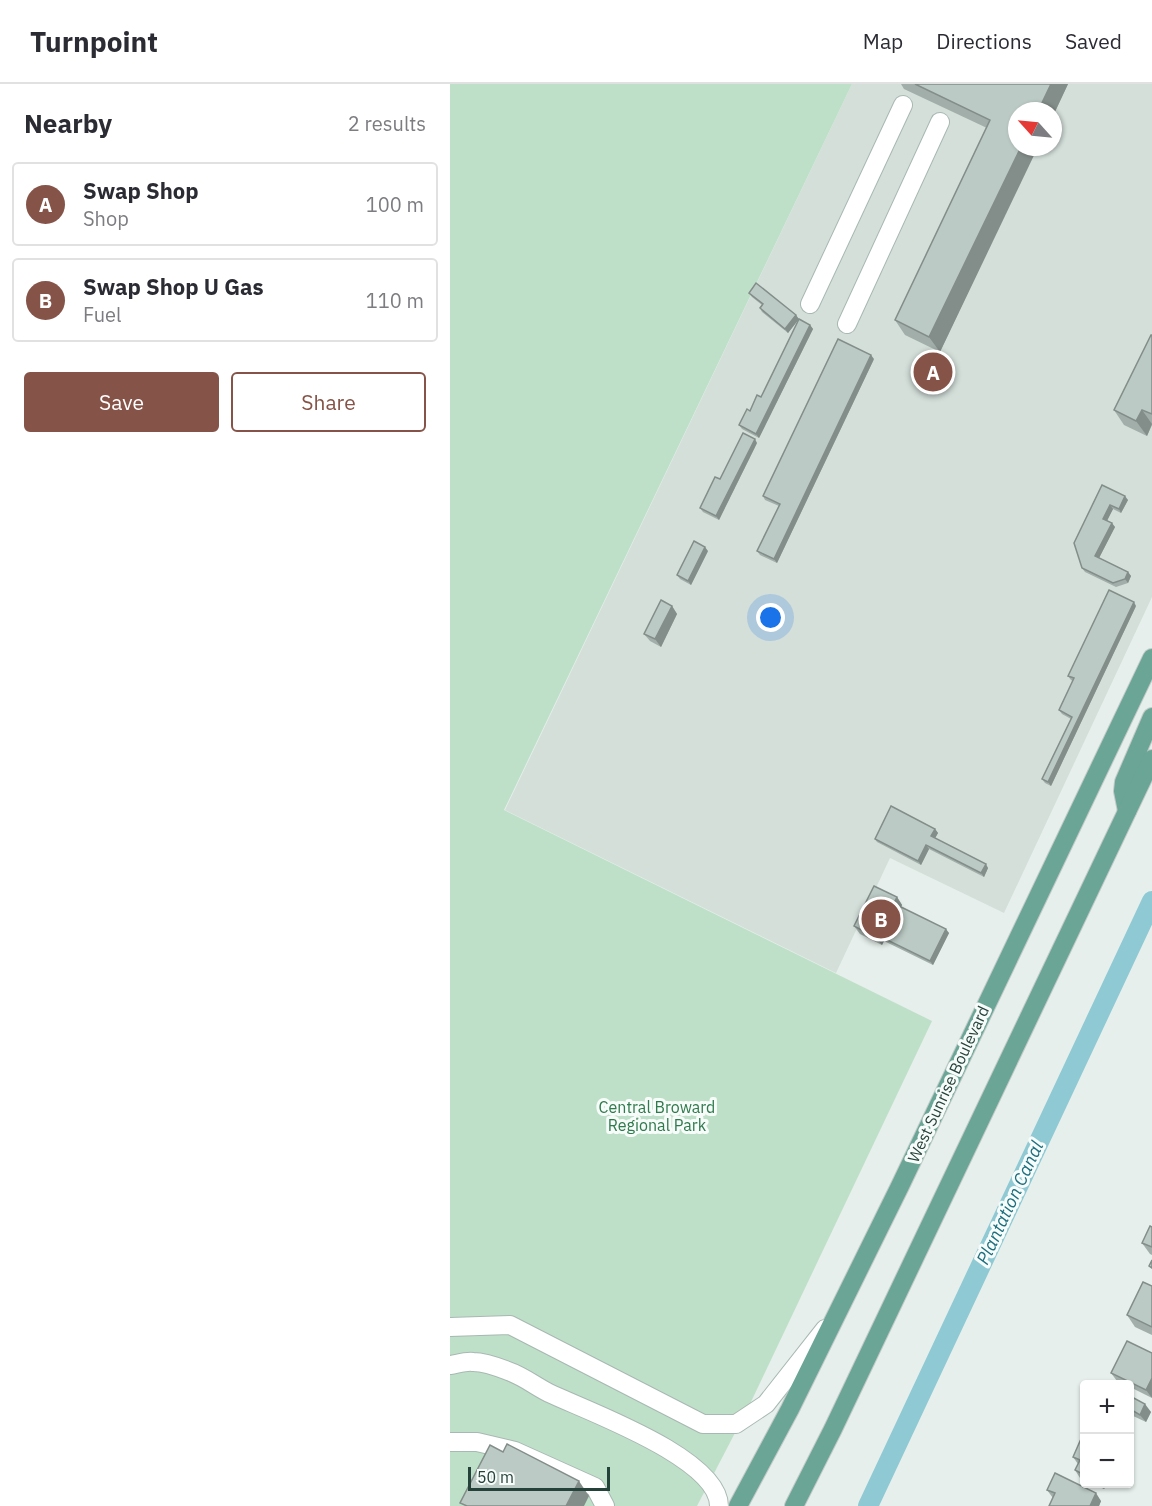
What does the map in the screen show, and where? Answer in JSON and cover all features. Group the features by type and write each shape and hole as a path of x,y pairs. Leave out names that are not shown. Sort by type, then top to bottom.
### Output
{"main road":[{"name":"West Sunrise Boulevard","path":"738,1506 836,1316 1152,658"},
{"path":"1127,811 1123,791 1124,782 1152,717"},
{"path":"794,1506 1152,759"}],"lane":[{"path":"810,304 903,105"},
{"path":"847,324 940,122"},
{"path":"450,1327 510,1325 703,1424 736,1424 766,1404 836,1316"},
{"path":"450,1365 472,1362 510,1371 547,1392 636,1432 683,1459 709,1482 719,1498 719,1506"},
{"path":"450,1442 477,1442 514,1451 595,1487 604,1506"}],"shaded area":[{"path":"852,84 1152,84 1152,597 1004,913 890,858 836,973 505,810"}],"green space":[{"name":"Central Broward Regional Park","path":"450,84 852,84 504,810 932,1021 749,1406 697,1506 450,1506"}],"building":[{"path":"915,84 1051,84 1042,102 1008,102 1008,156 1017,156 929,337 895,320 990,120"},
{"path":"756,283 796,315 785,329 760,308 763,304 749,293"},
{"path":"799,319 810,325 756,434 739,425 747,409 750,411 757,395 761,397"},
{"path":"1151,335 1152,414 1142,410 1136,421 1114,410"},
{"path":"838,339 871,355 774,559 757,551 780,504 763,496"},
{"path":"743,433 755,439 716,516 700,508 715,477 720,479"},
{"path":"1102,485 1125,496 1119,509 1110,505 1103,519 1112,523 1095,556 1128,572 1125,579 1113,583 1082,568 1074,543"},
{"path":"694,541 705,547 688,581 677,575"},
{"path":"1109,590 1134,602 1048,782 1042,779 1072,717 1059,710 1074,678 1068,676"},
{"path":"661,600 672,606 655,639 644,634"},
{"path":"891,806 935,829 931,836 986,864 981,873 926,845 918,861 875,839"},
{"path":"874,886 897,897 876,938 854,926"},
{"path":"897,905 946,929 930,961 881,937"},
{"path":"1150,1226 1152,1227 1152,1247 1142,1243"},
{"path":"1143,1282 1152,1286 1152,1327 1127,1315"},
{"path":"1127,1341 1152,1353 1152,1378 1146,1390 1134,1384 1134,1380 1125,1380 1111,1373"},
{"path":"1134,1398 1145,1404 1140,1415 1134,1411"},
{"path":"1080,1441 1080,1460 1073,1457"},
{"path":"507,1444 579,1481 566,1506 467,1506 460,1503 490,1445 503,1452"},
{"path":"1080,1460 1080,1473 1075,1470"},
{"path":"1055,1473 1080,1485 1080,1488 1096,1493 1090,1506 1049,1506 1055,1493 1047,1490"}],"waterway":[{"name":"Plantation Canal","path":"868,1506 1152,901"}],"place":[{"name":"Swap Shop","path":"933,372"},
{"name":"Swap Shop U Gas","path":"881,919"}]}
